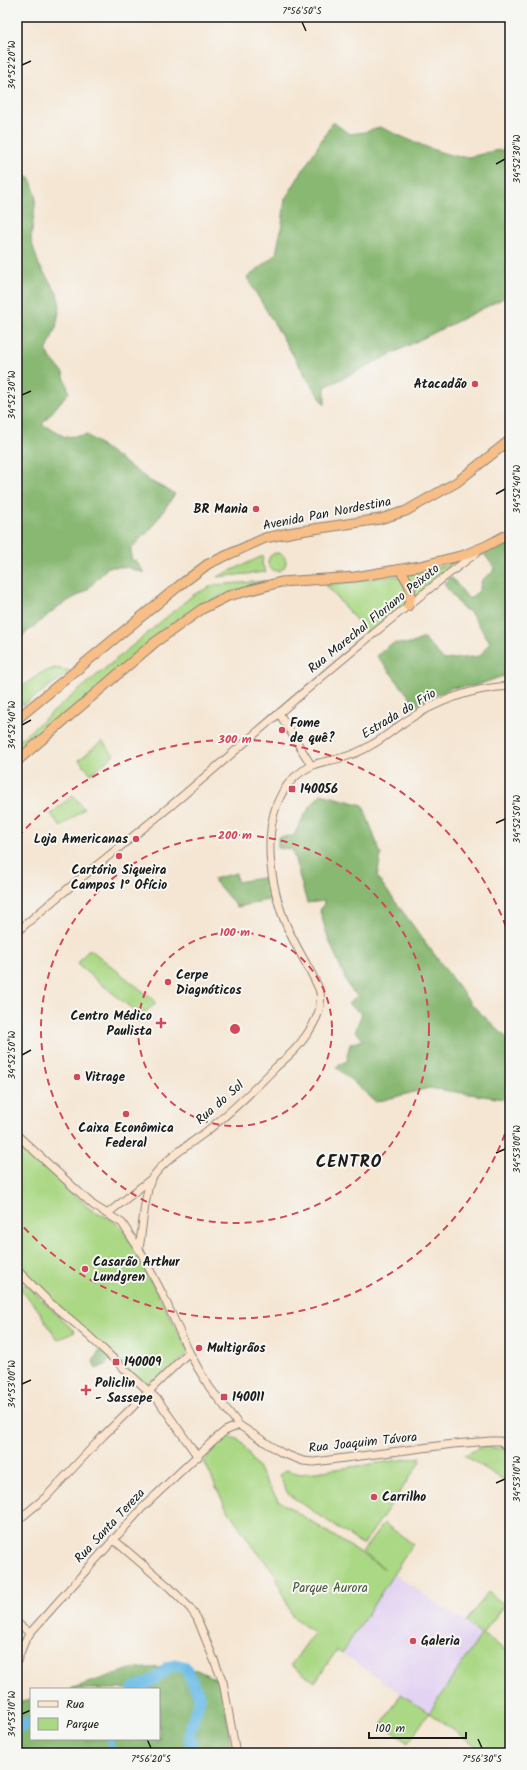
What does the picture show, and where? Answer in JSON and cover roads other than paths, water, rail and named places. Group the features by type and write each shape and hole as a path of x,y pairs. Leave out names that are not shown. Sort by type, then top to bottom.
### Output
{"highway":[{"name":"Avenida Pan Nordestina","path":"17,719 180,585 208,564 265,538 380,519 406,511 457,482 510,440"},
{"path":"17,761 154,643 202,609 242,591 282,582 355,577 400,570 451,558 486,546 510,533"},
{"path":"400,570 410,584 412,590 412,596 408,606"}],"main road":[{"name":"Rua Marechal Floriano Peixoto","path":"17,932 180,798 279,713 408,606 486,546"},
{"name":"Estrada do Frio","path":"304,770 311,765 358,753 436,703 456,695 494,687 510,686"},
{"path":"279,713 311,765"},
{"name":"Rua do Sol","path":"107,1214 151,1179 168,1160 205,1132 255,1089 302,1042 317,1015 322,1001 321,995 316,980 285,922 273,881 270,855 274,810 280,794 304,770"},
{"name":"Rua Joaquim Távora","path":"17,1135 93,1206 122,1224 140,1249 162,1293 188,1352 210,1388 239,1425 282,1453 292,1458 309,1462 453,1444 500,1441 510,1448"},
{"path":"140,1249 151,1179"},
{"path":"17,1270 48,1302 77,1325 165,1408 198,1457"},
{"path":"17,1284 24,1277"},
{"path":"17,1521 51,1492 103,1436 188,1352"},
{"name":"Rua Santa Tereza","path":"17,1661 24,1642 30,1633 142,1508 225,1431 239,1425"},
{"path":"113,1539 169,1588 190,1608 197,1618 223,1682 236,1753"},
{"path":"17,1623 30,1633"}],"waterway":[{"path":"135,1688 156,1678 168,1667 177,1665 185,1667 200,1698 189,1732 192,1753"},
{"path":"17,1730 23,1724 30,1723"},
{"path":"110,1740 111,1753"}],"place":[{"name":"Atacadão","path":"475,384"},
{"name":"BR Mania","path":"256,509"},
{"name":"Fome de quê?","path":"282,730"},
{"name":"140056","path":"292,789"},
{"name":"Loja Americanas","path":"136,839"},
{"name":"Cartório Siqueira Campos 1° Ofício","path":"119,856"},
{"name":"Cerpe Diagnóticos","path":"168,982"},
{"name":"Centro Médico Paulista","path":"161,1023"},
{"name":"Vitrage","path":"77,1077"},
{"name":"Caixa Econômica Federal","path":"126,1114"},
{"name":"Casarão Arthur Lundgren","path":"85,1269"},
{"name":"Multigrãos","path":"199,1348"},
{"name":"140009","path":"116,1362"},
{"name":"Policlin - Sassepe","path":"86,1390"},
{"name":"140011","path":"224,1397"},
{"name":"Carrilho","path":"374,1497"},
{"name":"Galeria","path":"413,1641"}],"district":[{"name":"CENTRO","path":"349,1162"}],"park label":[{"name":"Parque Aurora","path":"330,1588"}]}
